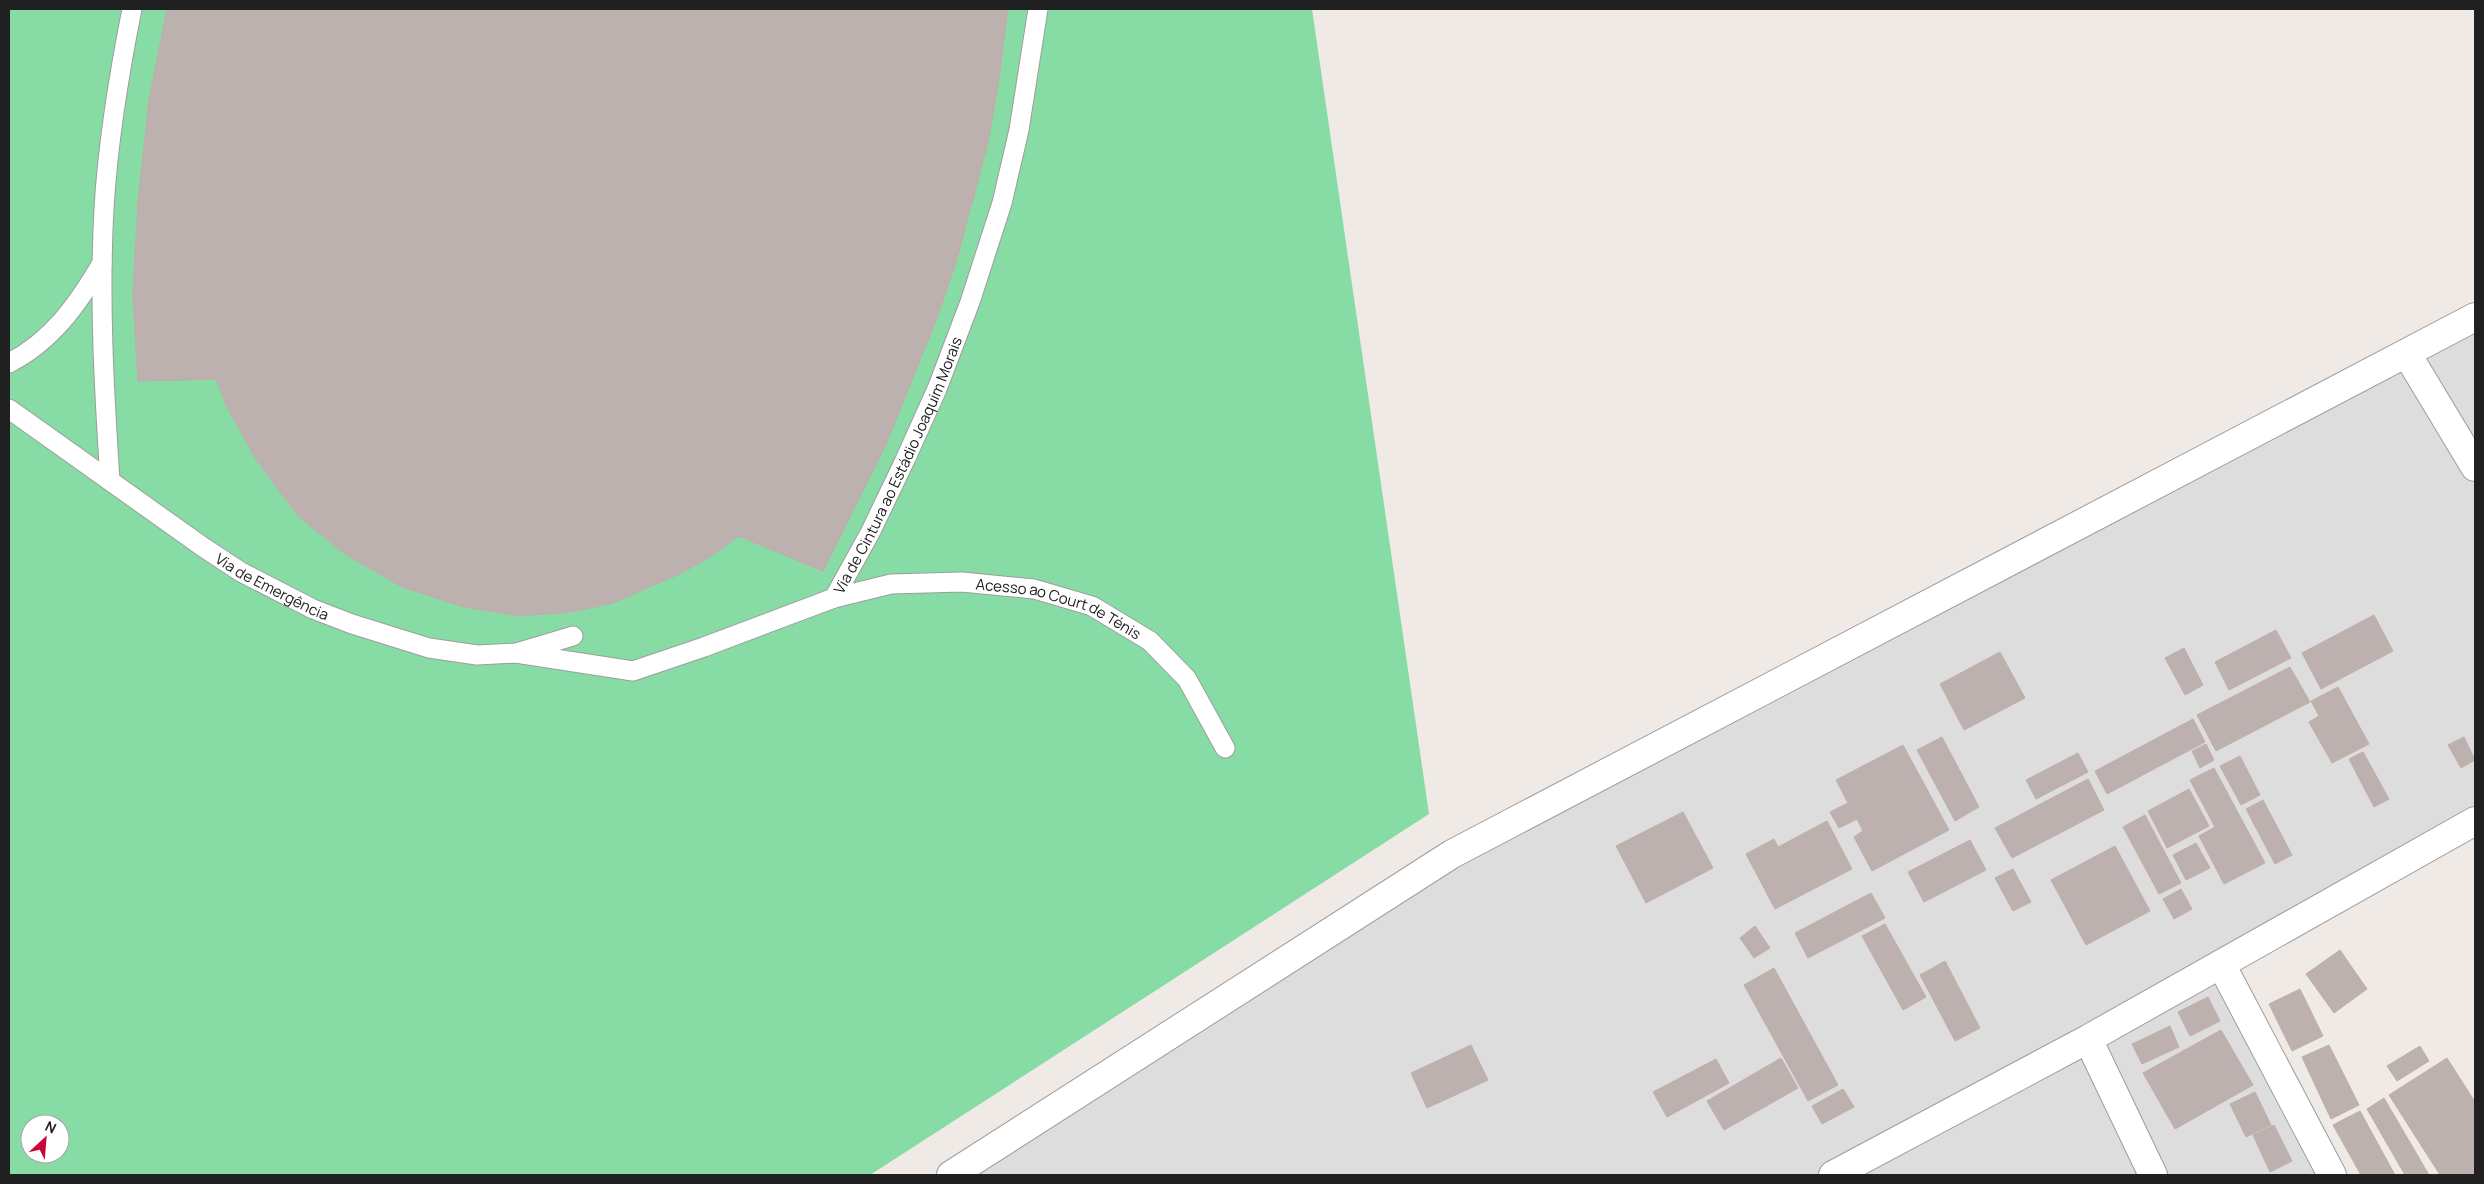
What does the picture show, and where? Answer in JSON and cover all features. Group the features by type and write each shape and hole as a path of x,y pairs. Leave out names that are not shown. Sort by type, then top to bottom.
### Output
{"street":[{"path":"951,1175 1452,854 2475,317"},
{"path":"2407,354 2475,467"},
{"path":"1833,1175 1860,1169 2475,821"},
{"path":"2221,964 2332,1175"},
{"path":"2088,1040 2153,1175"}],"lane":[{"path":"110,480 103,359 102,262 104,207 110,152 132,9"},
{"name":"Via de Cintura ao Estádio Joaquim Morais","path":"516,654 632,671 704,647 834,598 871,531 906,460 937,389 970,302 1002,203 1019,130 1038,9"},
{"path":"9,363 28,353 56,329 81,300 102,262"},
{"name":"Via de Emergência","path":"9,409 233,567 314,609 352,624 429,648 477,655 516,654 573,636"},
{"name":"Acesso ao Court de Ténis","path":"834,598 891,584 962,582 1034,589 1092,606 1150,641 1187,679 1225,748"}],"shaded area":[{"path":"2475,317 2475,821 2221,964 2332,1175 951,1175 1452,854"}],"green space":[{"path":"9,9 1312,9 1429,814 870,1175 9,1175"}],"building":[{"path":"167,9 240,9 226,72 215,141 209,212 206,284 209,358 216,379 138,381 133,293 138,204 149,101"},
{"path":"167,9 1008,9 989,137 957,259 937,318 886,444 823,571 739,536 713,555 682,573 613,603 572,612 519,616 464,607 402,587 346,555 298,516 257,461 228,409 216,379 138,381 133,293 138,204 149,101"},
{"path":"912,9 1008,9 999,79 989,137 973,200 937,318 886,444 823,571 739,536 775,465 815,376 850,286 878,197 898,114"},
{"path":"2374,615 2393,651 2321,689 2302,653"},
{"path":"2276,630 2291,658 2229,690 2215,662"},
{"path":"2184,648 2203,685 2185,695 2165,658"},
{"path":"2000,652 2025,698 1964,730 1940,684"},
{"path":"2290,667 2310,702 2216,751 2197,715"},
{"path":"2338,687 2369,744 2332,763 2309,722 2319,716 2311,701"},
{"path":"2193,719 2205,742 2107,794 2095,771"},
{"path":"1942,737 1979,807 1955,821 1917,750"},
{"path":"2464,737 2475,760 2461,768 2448,745"},
{"path":"2206,744 2214,760 2200,768 2192,751"},
{"path":"1903,745 1949,830 1872,871 1854,837 1863,831 1857,819 1839,828 1830,812 1848,803 1836,780"},
{"path":"2363,752 2389,799 2374,807 2349,759"},
{"path":"2078,753 2088,772 2036,799 2026,780"},
{"path":"2240,756 2260,795 2241,805 2220,766"},
{"path":"2214,768 2265,863 2224,884 2199,836 2215,827 2190,780"},
{"path":"2088,779 2104,810 2012,858 1995,828"},
{"path":"2189,789 2209,826 2167,848 2148,811"},
{"path":"2263,800 2292,855 2275,864 2246,809"},
{"path":"1683,812 1713,868 1646,903 1616,846"},
{"path":"2145,815 2181,883 2159,894 2123,827"},
{"path":"1827,821 1852,869 1775,909 1746,854 1774,839 1778,847"},
{"path":"1970,840 1986,870 1924,902 1908,872"},
{"path":"2196,843 2210,868 2186,880 2173,855"},
{"path":"2115,846 2150,911 2086,945 2051,880"},
{"path":"2013,869 2031,902 2013,911 1995,878"},
{"path":"2181,889 2192,909 2174,919 2163,899"},
{"path":"1871,893 1885,918 1808,958 1795,933"},
{"path":"1885,924 1926,997 1903,1010 1862,936"},
{"path":"1755,926 1770,948 1754,958 1740,938"},
{"path":"2340,950 2367,989 2334,1013 2306,974"},
{"path":"1945,961 1980,1028 1955,1041 1920,975"},
{"path":"1774,968 1838,1085 1808,1101 1744,985"},
{"path":"2300,989 2323,1036 2292,1051 2269,1004"},
{"path":"2208,997 2220,1021 2190,1036 2178,1012"},
{"path":"2170,1026 2179,1047 2142,1064 2132,1044"},
{"path":"2221,1030 2253,1085 2175,1129 2143,1073"},
{"path":"1471,1045 1488,1080 1427,1108 1411,1073"},
{"path":"2329,1045 2359,1105 2331,1119 2302,1057"},
{"path":"2420,1046 2429,1061 2397,1081 2387,1066"},
{"path":"1781,1058 1798,1088 1724,1130 1707,1101"},
{"path":"2447,1058 2475,1102 2475,1175 2440,1175 2389,1095"},
{"path":"1716,1059 1729,1083 1667,1117 1653,1092"},
{"path":"1843,1089 1854,1107 1822,1124 1812,1106"},
{"path":"2255,1092 2271,1125 2246,1137 2230,1104"},
{"path":"2384,1098 2429,1175 2405,1175 2367,1109"},
{"path":"2360,1111 2395,1175 2361,1175 2333,1125"},
{"path":"2274,1125 2292,1161 2270,1172 2253,1135"}]}
